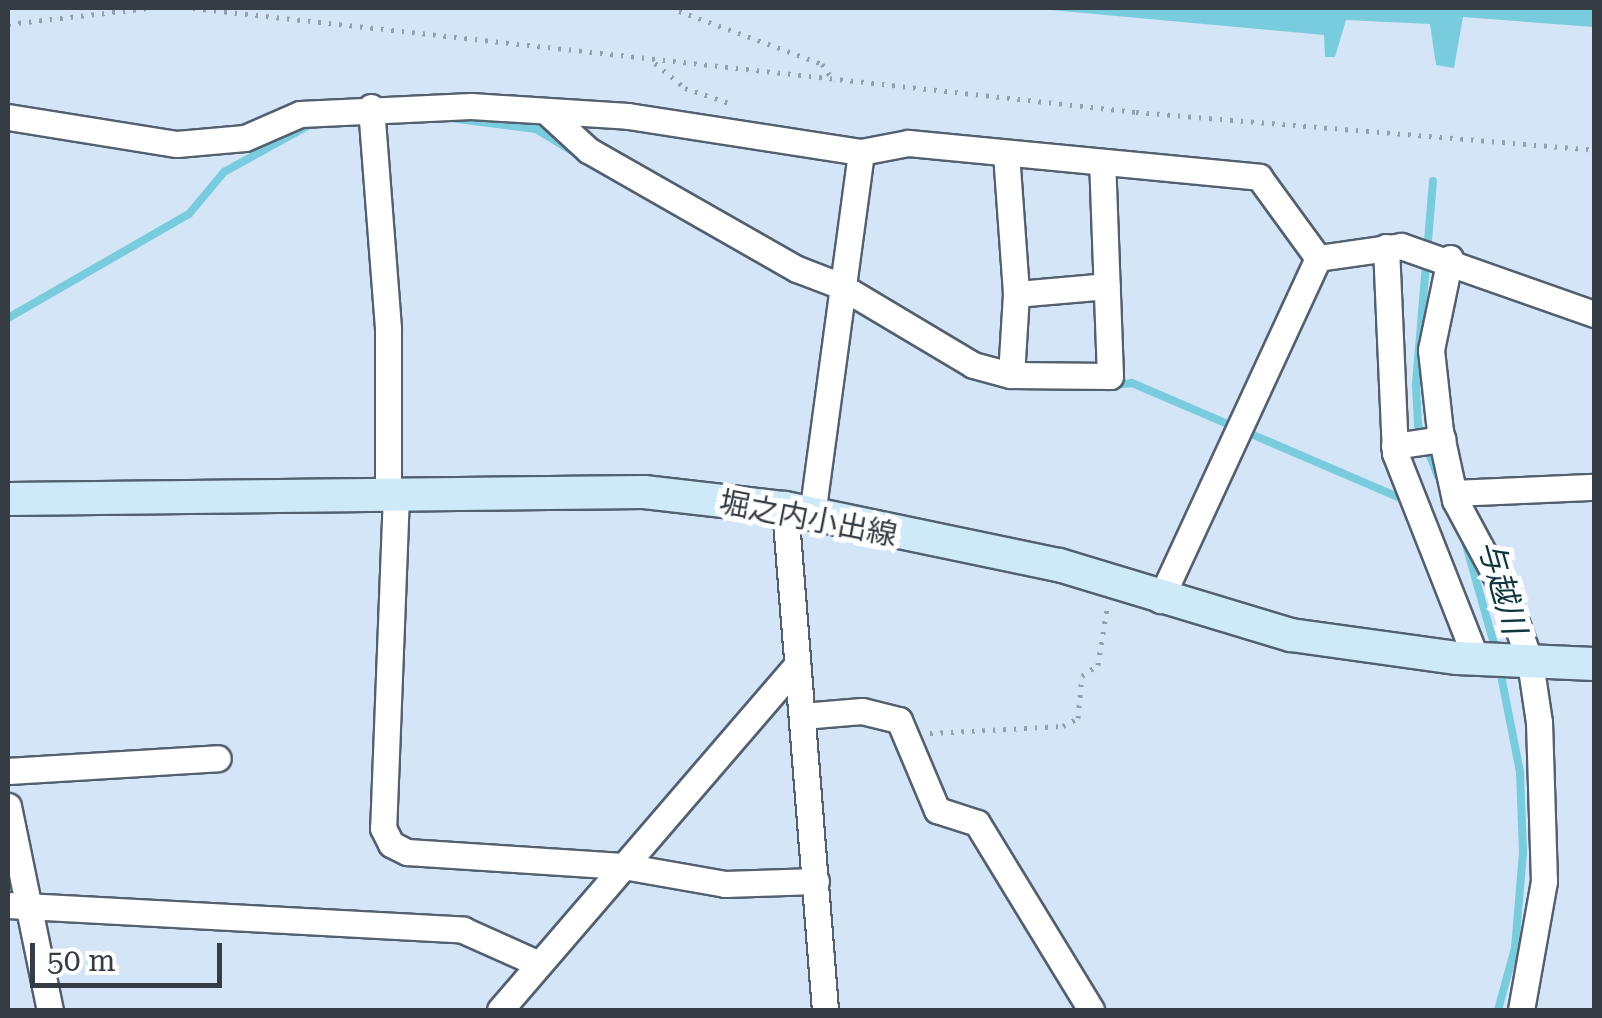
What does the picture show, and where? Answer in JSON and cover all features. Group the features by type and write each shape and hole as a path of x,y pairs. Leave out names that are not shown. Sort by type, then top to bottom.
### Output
{"main road":[{"name":"堀之内小出線","path":"8,499 644,492 798,512 1059,565 1160,600 1292,635 1478,660 1594,664"}],"street":[{"path":"371,108 388,328 392,494 384,828 391,844 407,852 623,866 725,884 816,881"},
{"path":"8,116 177,144 245,138 300,114 371,108 628,116 861,152 908,144 1259,177 1318,258"},
{"path":"550,115 588,150 797,270 838,285 973,365 1011,375 1110,376 1102,162"},
{"path":"825,1010 798,664 798,512 861,152"},
{"path":"1006,153 1016,294 1011,375"},
{"path":"1318,258 1394,246 1448,257 1594,314"},
{"path":"1394,246 1400,445 1478,660"},
{"path":"1448,257 1431,350 1440,439 1454,493 1523,661 1544,881 1521,1010"},
{"path":"1160,600 1318,258"},
{"path":"1016,294 1107,286"},
{"path":"1400,445 1440,439"},
{"path":"1454,493 1594,487"},
{"path":"500,1010 798,664"},
{"path":"802,716 862,712 899,720 937,810 977,822 1090,1010"},
{"path":"8,771 218,758"},
{"path":"8,806 20,905 50,1010"},
{"path":"20,905 463,930 539,964"}],"path":[{"path":"8,24 149,8"},
{"path":"193,8 834,80 1594,150"},
{"path":"679,10 822,64 834,80"},
{"path":"908,736 1064,726 1078,718 1082,676 1098,665 1111,583"}],"water":[{"path":"1029,8 1594,8 1594,27 1463,17 1454,68 1436,65 1430,24 1346,20 1335,57 1325,57 1324,35"}],"waterway":[{"path":"450,118 536,129 574,152"},
{"path":"8,318 189,214 224,172 311,124"},
{"name":"与越川","path":"1433,181 1416,385 1418,425 1438,476"},
{"path":"1111,385 1132,383 1398,497"},
{"name":"与越川","path":"1466,545 1496,651"},
{"path":"1498,1010 1515,948 1523,853 1520,772 1500,670"}]}
